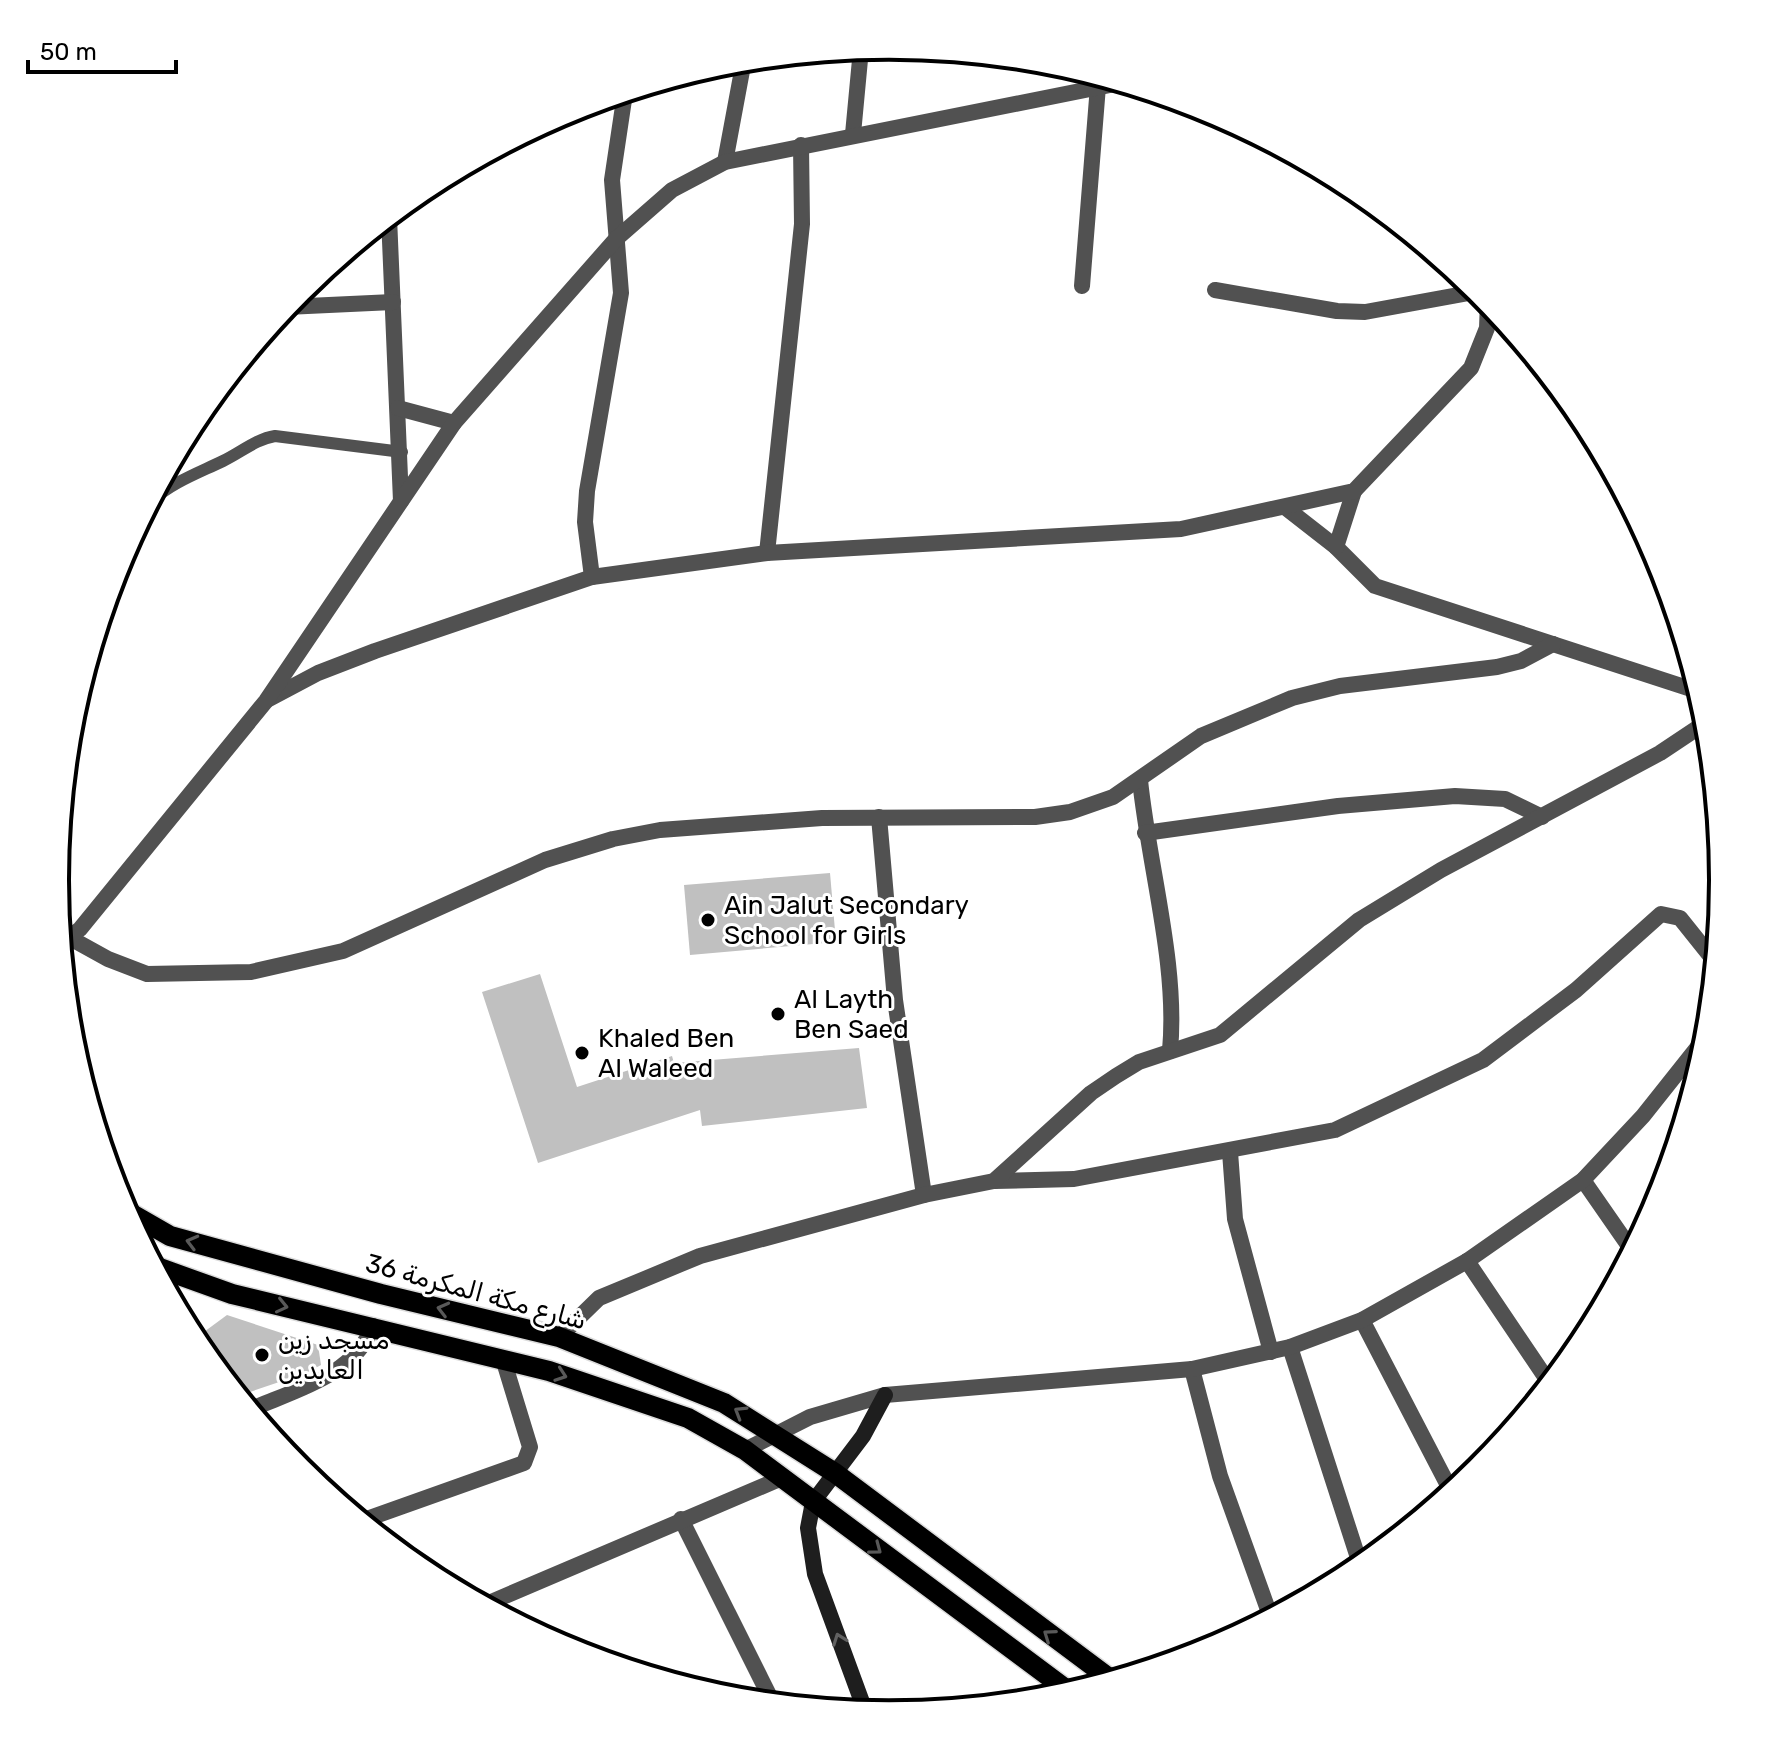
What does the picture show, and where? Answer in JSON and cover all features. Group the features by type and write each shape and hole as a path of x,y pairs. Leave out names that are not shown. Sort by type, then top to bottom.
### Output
{"main road":[{"name":"شارع مكة المكرمة 36","path":"144,1221 170,1236 381,1294 559,1337 724,1403 835,1473 1102,1673"},
{"path":"169,1271 232,1294 549,1371 688,1418 745,1450 1058,1683"}],"street":[{"path":"853,134 860,61"},
{"path":"725,162 741,74"},
{"path":"71,935 266,701 454,423 616,239 672,190 725,162 1095,86"},
{"path":"1082,286 1098,87"},
{"path":"592,577 585,522 587,491 620,305 612,180 623,105"},
{"path":"767,553 802,224 801,145"},
{"path":"390,230 402,452 401,503"},
{"path":"1215,290 1337,311 1365,312 1463,294"},
{"path":"303,306 393,302"},
{"path":"1336,547 1354,491 1471,368 1483,344 1488,320"},
{"path":"398,408 454,423"},
{"path":"266,701 318,673 375,651 592,577 767,553 1181,529 1354,491"},
{"path":"1286,508 1336,547 1375,586 1687,688"},
{"path":"72,944 147,974 251,972 343,951 545,860 613,839 689,828 879,817 1035,817 1087,808 1140,780 1169,755 1201,736 1292,698 1340,686 1497,667 1521,661 1553,644"},
{"path":"994,1181 1091,1093 1139,1062 1220,1035 1359,920 1441,870 1660,753 1696,729"},
{"path":"1140,780 1173,1019 1170,1051"},
{"path":"1145,833 1338,806 1455,796 1505,799 1542,817"},
{"path":"879,817 895,1000 924,1195"},
{"path":"559,1337 599,1298 700,1256 924,1195 994,1181 1074,1179 1335,1130 1483,1060 1576,990 1661,914 1680,918 1706,951"},
{"path":"745,1450 810,1417 885,1395 1192,1369 1290,1347 1362,1320 1467,1261 1583,1180 1689,1061"},
{"path":"1230,1152 1235,1219 1271,1352"},
{"path":"1583,1180 1626,1241"},
{"path":"1467,1261 1544,1375"},
{"path":"1362,1320 1446,1482"},
{"path":"260,1405 346,1365 368,1341 373,1326"},
{"path":"1290,1347 1357,1554"},
{"path":"373,1517 524,1463 530,1447 504,1362"},
{"path":"1192,1369 1232,1514 1267,1608"},
{"path":"861,1700 815,1574 808,1528 813,1502 863,1436 885,1395"},
{"path":"496,1600 782,1478"},
{"path":"681,1519 767,1691"}],"lane":[{"path":"171,485 263,438 275,436 402,452"}],"building":[{"name":"Ain Jalut Secondary School for Girls","path":"830,873 836,942 690,955 684,885"},
{"name":"Khaled Ben Al Waleed","path":"540,974 577,1087 672,1056 674,1063 859,1048 867,1108 702,1126 700,1110 538,1163 482,992"},
{"name":"مسجد زين العابدين","path":"227,1315 318,1345 321,1365 249,1392 204,1332"}],"place":[{"name":"Ain Jalut Secondary School for Girls","path":"708,920"},
{"name":"Al Layth Ben Saed","path":"778,1014"},
{"name":"Khaled Ben Al Waleed","path":"582,1053"},
{"name":"مسجد زين العابدين","path":"262,1355"}]}
